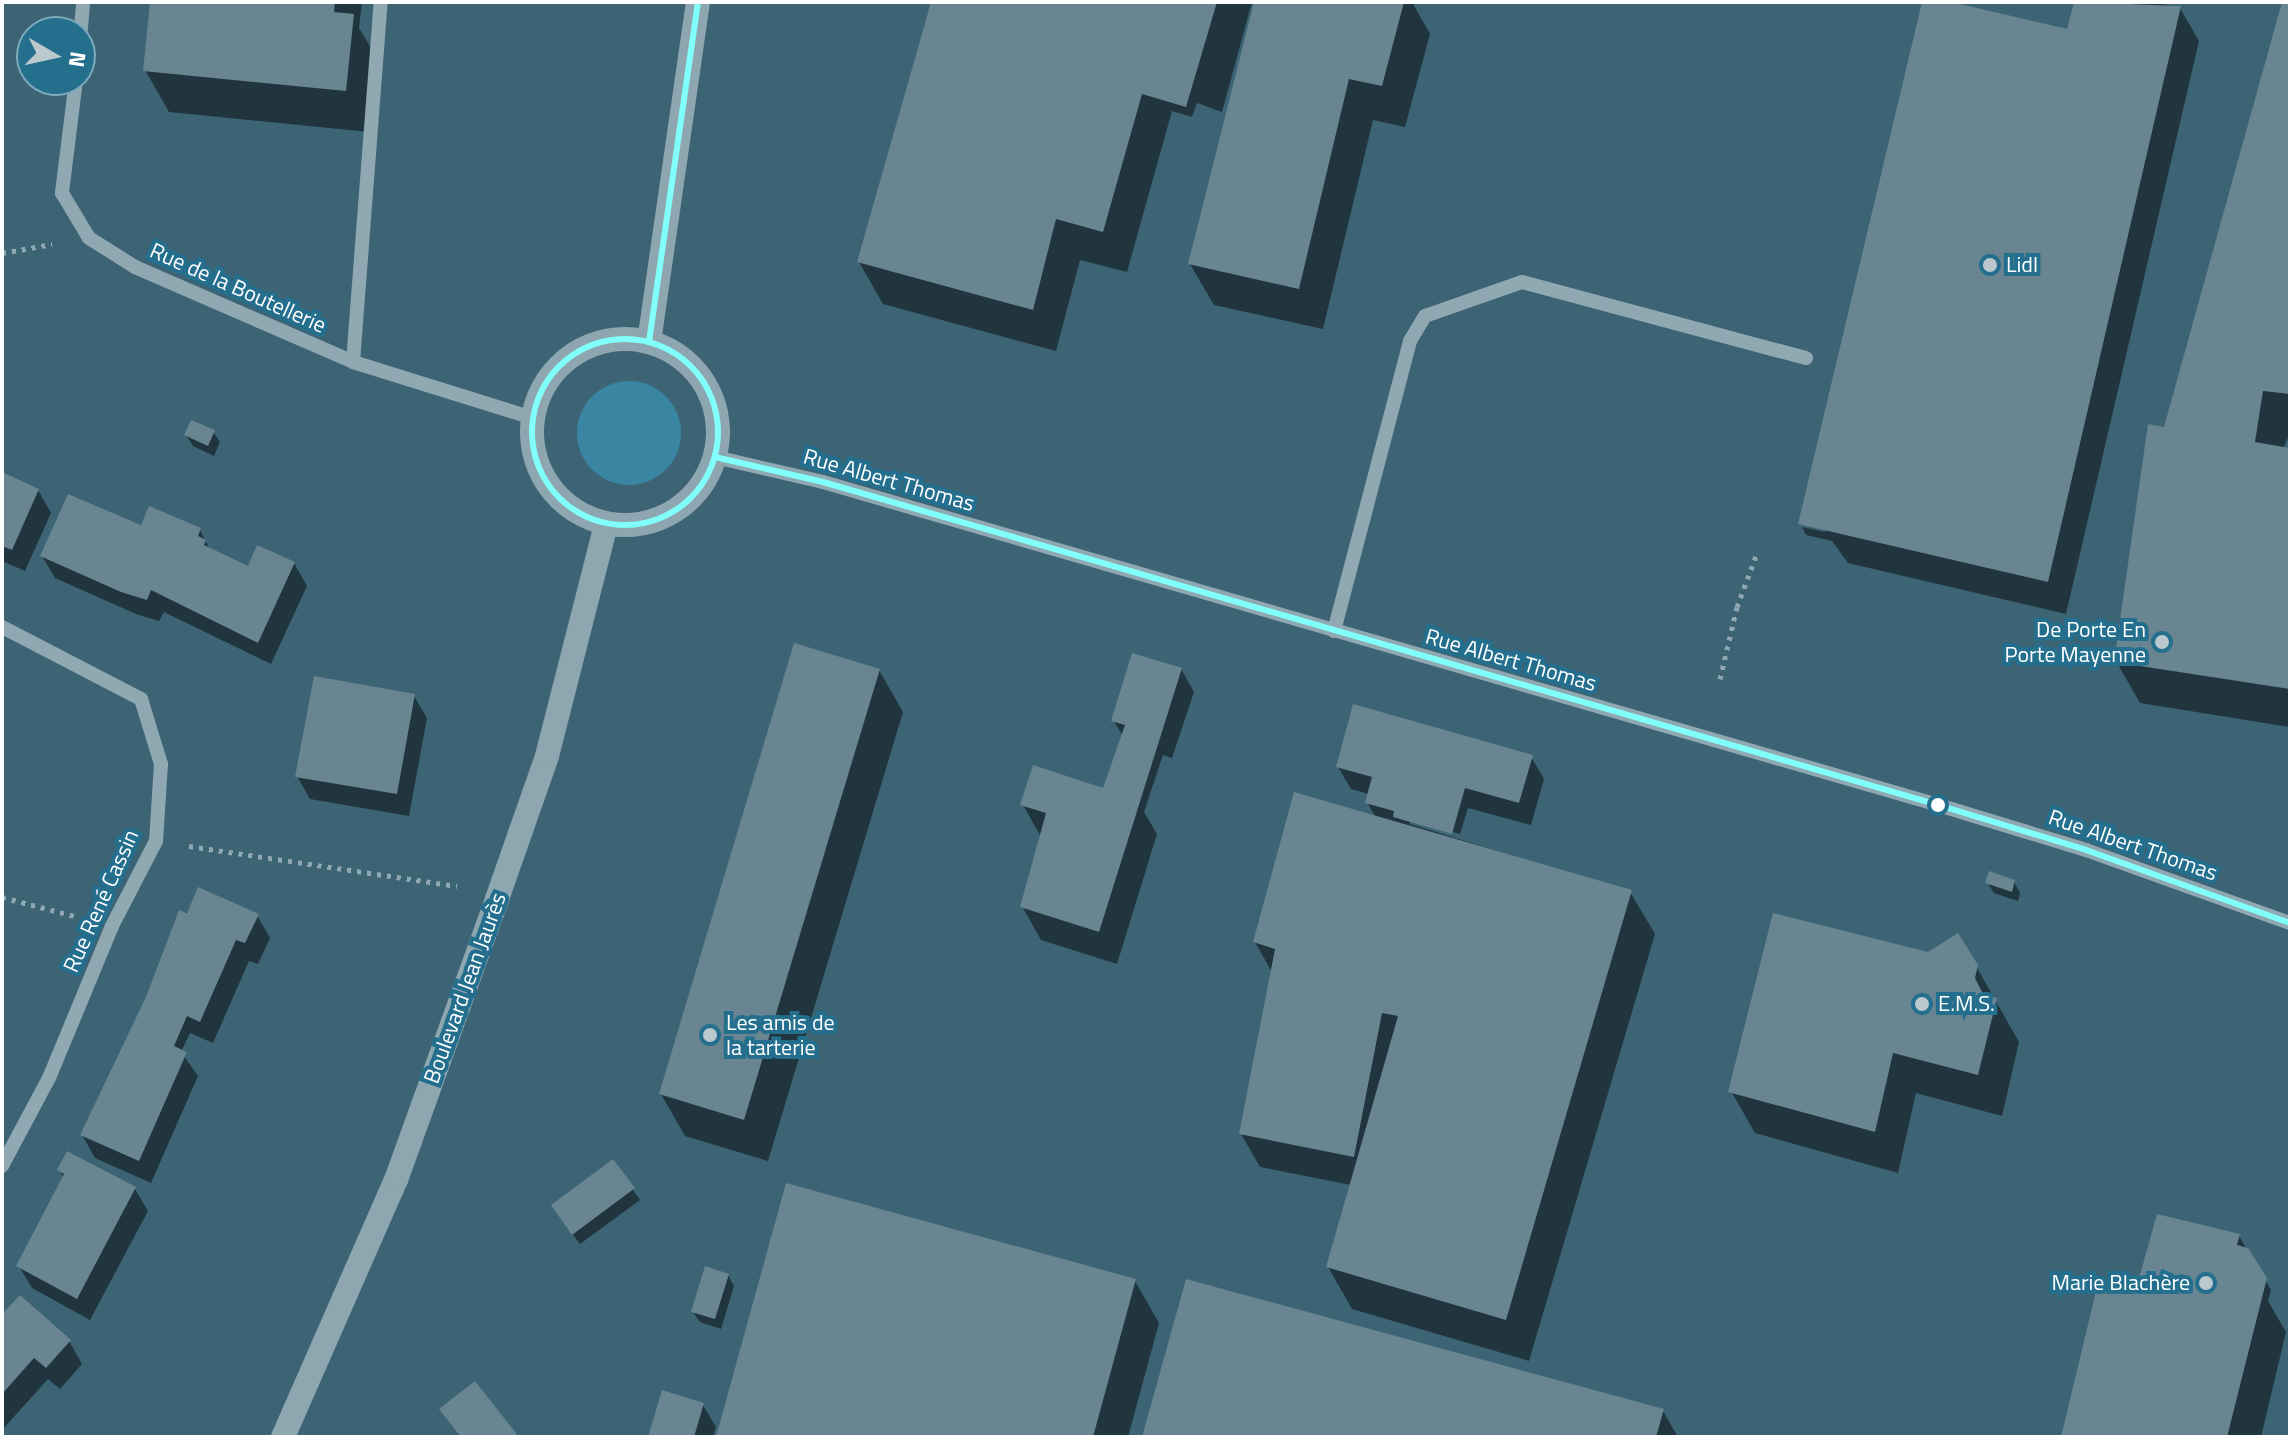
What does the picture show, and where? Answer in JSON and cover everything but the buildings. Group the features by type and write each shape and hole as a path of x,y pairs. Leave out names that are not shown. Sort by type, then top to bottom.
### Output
{"main road":[{"path":"649,342 698,2"},
{"path":"618,339 649,342 676,354 697,373 712,399 718,428 715,457 704,482 685,503 662,518 606,524 580,514 558,497 541,474 533,446 533,418 543,388 561,363 588,346 618,339"},
{"name":"Boulevard Jean Jaurès","path":"283,1437 396,1180 492,914 547,756 606,524"}],"street":[{"path":"353,362 381,2"},
{"name":"Rue de la Boutellerie","path":"74,96 62,193 89,238 135,267 353,362 533,418"},
{"path":"1334,631 1410,341 1425,316 1522,282 1806,358"},
{"name":"Rue Albert Thomas","path":"715,457 823,482 1995,822 2290,923"},
{"name":"Rue René Cassin","path":"2,627 141,699 161,764 156,841 112,926 50,1076 2,1166"}],"path":[{"path":"2,253 89,238"},
{"path":"1720,679 1737,607 1757,553"},
{"path":"156,841 457,886"},
{"path":"2,897 112,926"}],"shaded area":[{"path":"629,381 649,385 666,396 677,413 681,433 677,453 666,470 649,481 629,485 609,481 592,470 581,453 577,433 581,413 592,396 609,385"}],"transit line":[{"path":"649,342 698,2"},
{"path":"625,339 660,346 690,367 711,397 718,432 711,467 690,497 660,518 625,525 590,518 560,497 539,467 532,432 539,397 560,367 590,346 625,339"},
{"path":"715,457 823,482 1935,804 2086,850 2290,923"}],"place":[{"name":"Lidl","path":"1990,265"},
{"name":"De Porte En Porte Mayenne","path":"2162,642"},
{"name":"E.M.S.","path":"1922,1004"},
{"name":"Les amis de la tarterie","path":"710,1035"},
{"name":"Marie Blachère","path":"2206,1283"}]}
